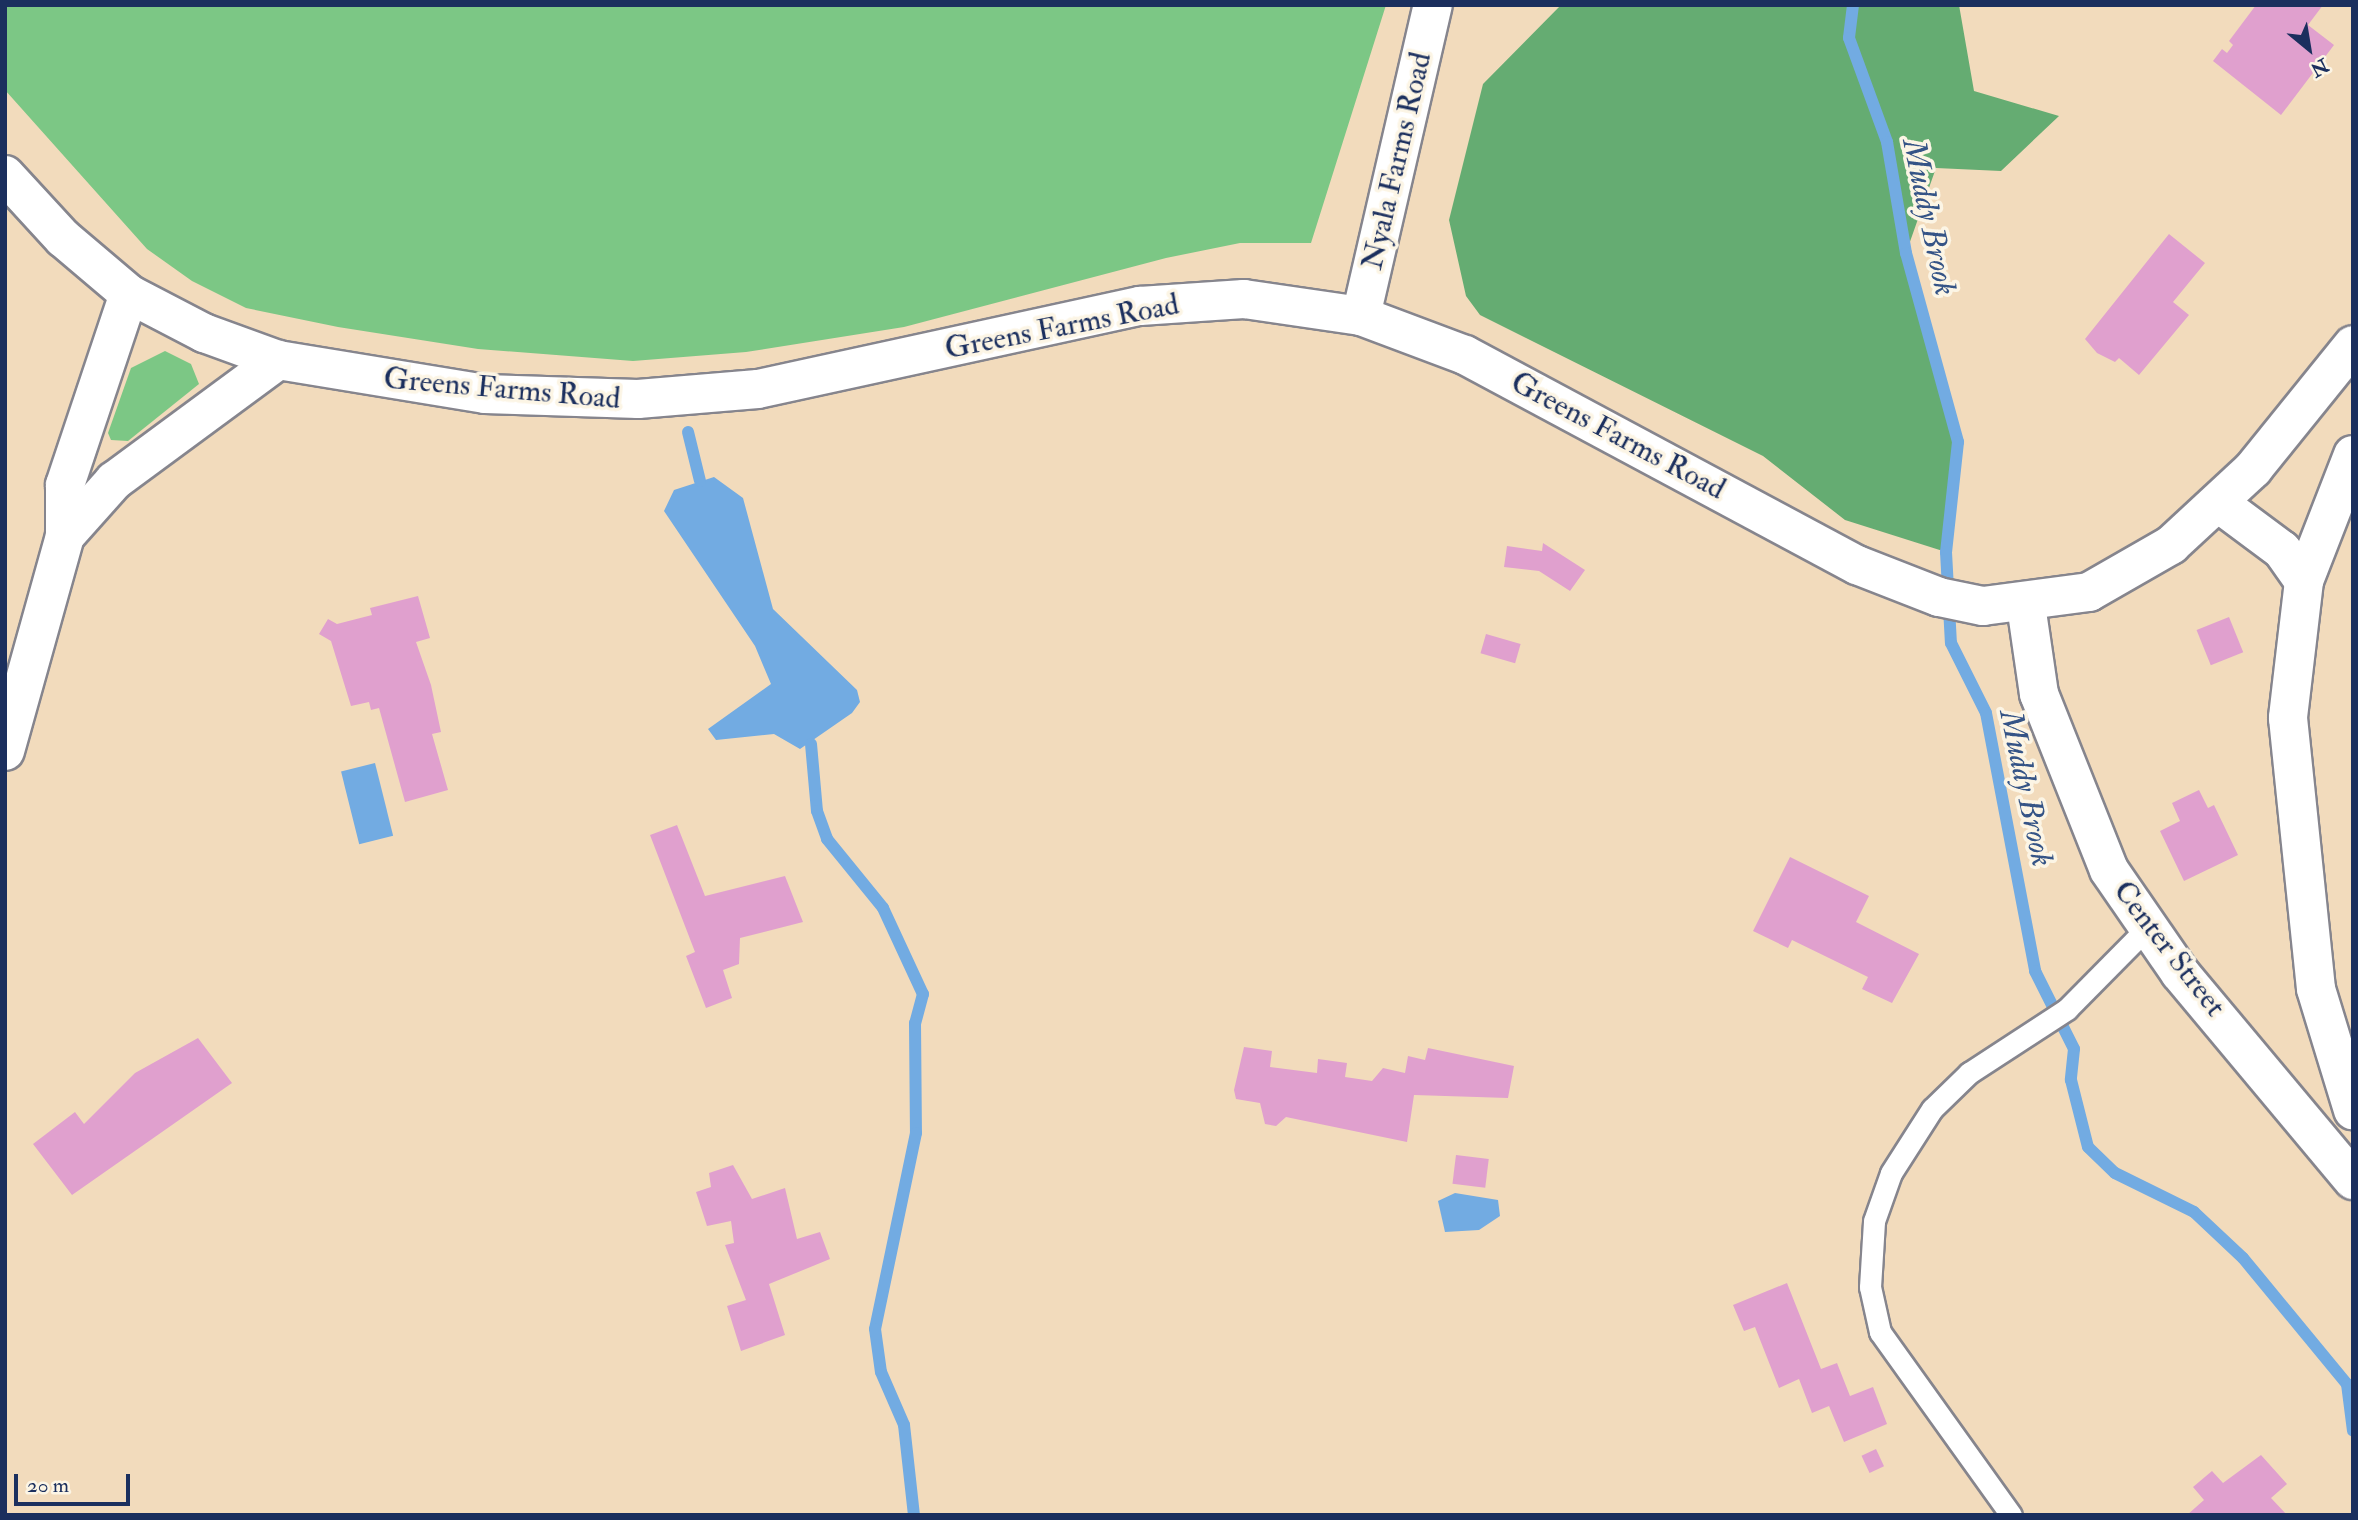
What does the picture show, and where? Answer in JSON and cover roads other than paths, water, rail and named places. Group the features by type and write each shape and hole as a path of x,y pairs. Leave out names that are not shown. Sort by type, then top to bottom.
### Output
{"street":[{"name":"Nyala Farms Road","path":"1361,316 1433,5"},
{"name":"Greens Farms Road","path":"5,175 63,238 129,294 278,360 485,394 638,399 758,389 1140,306 1244,299 1361,316 1465,355 1896,581 1983,606 2026,605 2089,592 2130,572 2220,504 2353,345"},
{"path":"5,751 65,537 65,485 129,294"},
{"path":"65,537 114,481 278,360"},
{"path":"2353,455 2304,581 2288,718 2294,811 2316,989 2353,1110"},
{"path":"2220,504 2282,550 2304,581"},
{"name":"Center Street","path":"2026,605 2039,694 2057,746 2109,870 2146,929 2353,1180"}],"lane":[{"path":"2011,1515 1880,1332 1870,1287 1874,1221 1891,1172 1941,1100 1969,1073 2067,1009 2146,929"}],"water":[{"path":"714,477 743,498 773,609 857,690 860,702 852,713 800,749 774,734 716,740 708,729 771,684 755,646 664,511 674,490"},
{"path":"375,763 393,836 359,844 341,771"},
{"path":"1455,1193 1498,1200 1500,1216 1479,1230 1445,1232 1438,1201"}],"waterway":[{"name":"Muddy Brook","path":"1853,5 1849,38 1887,142 1906,253 1958,442 1946,552 1951,643 1986,713 2035,971 2074,1049 2071,1080 2088,1147 2115,1173 2194,1212 2243,1258 2347,1384 2353,1431"},
{"path":"688,432 700,481"},
{"path":"811,744 817,811 827,839 883,908 923,994 915,1023 916,1133 875,1329 881,1372 904,1425 914,1515"}]}
